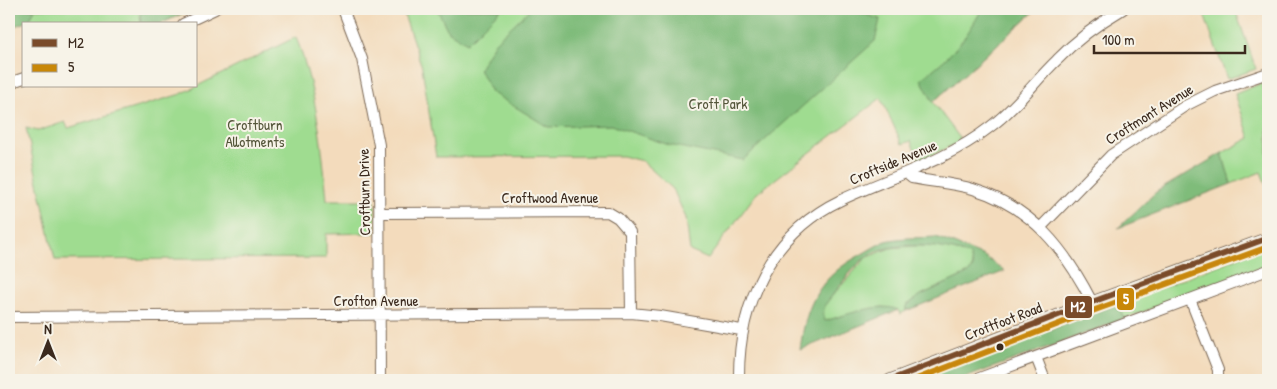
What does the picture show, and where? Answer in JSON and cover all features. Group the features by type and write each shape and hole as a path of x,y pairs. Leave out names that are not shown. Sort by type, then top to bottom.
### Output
{"street":[{"path":"187,22 215,9"},
{"name":"Croftburn Drive","path":"343,9 362,59 379,145 380,380"},
{"name":"Croftside Avenue","path":"739,380 741,330 762,274 795,232 818,213 841,200 907,174 960,149 992,126 1080,39 1122,9"},
{"name":"Croftmont Avenue","path":"1040,228 1110,155 1185,106 1223,88 1268,73"},
{"path":"9,82 22,79"},
{"path":"907,174 912,178 964,187 993,196 1010,205 1040,228 1059,247 1074,267 1092,302"},
{"name":"Croftwood Avenue","path":"380,213 608,212 618,218 630,232 631,313"},
{"name":"Croftfoot Road","path":"890,380 1092,302 1268,238"},
{"path":"974,380 1268,270"},
{"path":"1190,299 1218,370 1218,380"},
{"name":"Crofton Avenue","path":"9,317 631,313 741,330"},
{"path":"1036,357 1046,380"}],"green space":[{"path":"9,9 193,9 164,22 29,21 9,28"},
{"path":"9,9 35,9 29,21 9,28"},
{"path":"152,9 193,9 164,22 141,22 140,13"},
{"name":"Croft Park","path":"402,9 1037,9 933,102 962,141 919,161 911,141 902,144 881,98 756,194 708,259 690,251 686,218 673,189 642,161 622,156 436,157 422,67"},
{"path":"437,9 501,9 467,43 448,31"},
{"path":"530,9 847,9 880,19 875,41 743,160 669,145 611,125 548,127 491,92 479,69 495,42"},
{"path":"982,9 1037,9 933,102 921,79 956,48"},
{"path":"1202,9 1235,9 1256,69 1227,79"},
{"name":"Croftburn Allotments","path":"296,37 309,77 317,117 327,200 375,200 375,233 326,234 326,258 55,260 26,128 38,131 65,122 68,128 181,94 193,88 198,88 198,86"},
{"path":"1262,83 1268,102 1268,190 1261,172 1231,184 1222,153 1250,138 1235,94"},
{"path":"1222,153 1231,184 1118,228 1156,192"},
{"path":"936,237 984,256 1005,271 906,311 906,306 921,295 969,273 973,267 970,255 959,251 917,246 888,248 876,252 865,258 854,268 825,305 823,313 825,321 872,308 882,307 898,310 800,350 806,318 811,305 825,282 835,272 886,241 904,238"},
{"path":"942,246 970,255 973,267 969,273 921,295 906,306 906,311 900,314 898,310 882,307 824,321 824,305 866,258 890,248"},
{"path":"1268,246 1268,265 1124,319 1118,304"},
{"path":"1118,304 1124,319 959,380 916,380 970,360 1006,352 1033,336"}],"transit line":[{"name":"M2","path":"890,380 1092,302 1268,238"},
{"name":"5","path":"914,380 1095,310 1268,247"}]}
